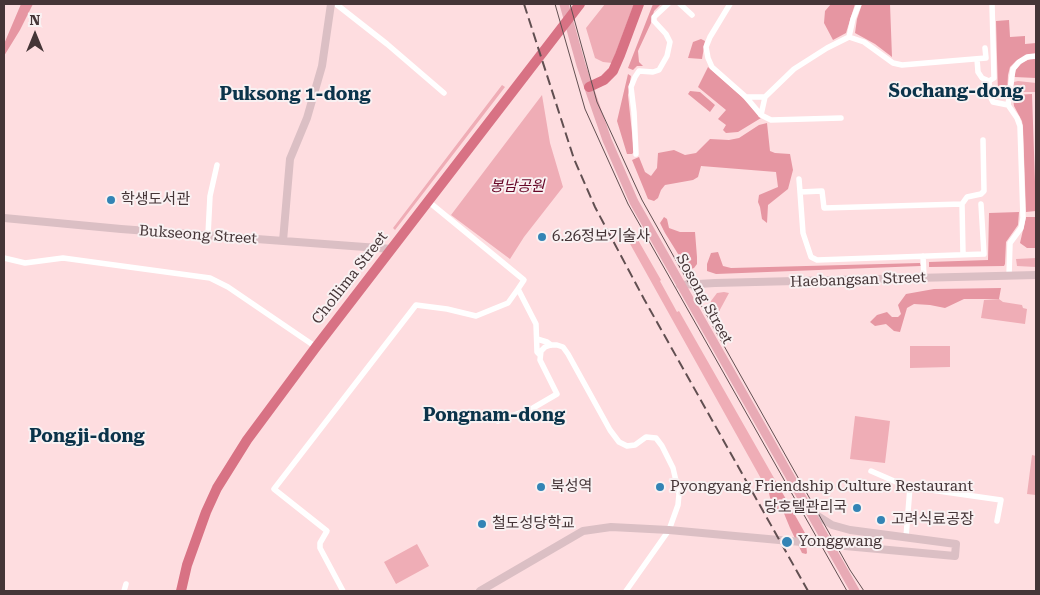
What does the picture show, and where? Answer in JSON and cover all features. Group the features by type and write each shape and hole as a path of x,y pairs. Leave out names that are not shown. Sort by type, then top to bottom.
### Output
{"highway":[{"name":"Chollima Street","path":"181,591 196,538 217,488 246,440 580,4"},
{"path":"589,87 604,80 613,71 639,4"}],"main road":[{"name":"Sosong Street","path":"564,4 607,140 634,202 855,591"}],"street":[{"path":"283,241 290,159 307,118 322,66 330,4"},
{"path":"336,4 387,44 444,93"},
{"path":"636,154 631,87 634,77 640,71 653,72 659,70 667,56 670,42 666,34 654,21 654,16 668,4"},
{"path":"680,4 692,15"},
{"path":"730,4 706,47 712,67 746,97 766,118 775,121 842,118"},
{"path":"849,37 859,4"},
{"path":"989,82 994,78 992,4"},
{"path":"761,114 765,97 794,69 827,48 849,37 864,42 893,63 902,65 986,58 985,48"},
{"path":"1009,276 1010,243 1021,228 1023,218 1020,126 1008,105 1014,69 1026,57 1036,56"},
{"path":"977,59 978,72 982,78 989,82"},
{"path":"989,82 990,96 993,102 1008,105"},
{"path":"746,97 765,97"},
{"path":"963,254 962,204 967,197 984,192 983,140"},
{"path":"208,235 210,196 217,165"},
{"path":"799,179 802,227 813,259 984,254 981,204"},
{"path":"800,192 822,191 824,208 962,204"},
{"path":"343,591 320,548 320,542 327,531 274,489 416,305 447,309 476,316 508,303 524,280 429,202"},
{"name":"Bukseong Street","path":"4,218 121,229 392,249"},
{"path":"923,256 924,278"},
{"path":"4,258 25,263 64,258 210,278 228,287 316,347"},
{"name":"Haebangsan Street","path":"680,285 1036,275"},
{"path":"518,289 536,324 538,352 541,357"},
{"path":"537,339 563,348 568,354 610,430 619,442 627,446 635,445 646,437 656,438 673,468 679,494 678,504 669,530 626,591"},
{"path":"498,421 533,408 556,394 540,360 541,351 551,345"},
{"path":"871,470 910,487 1001,500 997,521"},
{"path":"906,537 910,487"},
{"path":"480,591 583,531 611,527 669,530 955,556 956,544 850,530 832,524 811,512 803,501"},
{"path":"124,591 126,584"}],"green space":[{"path":"605,4 634,4 612,63 603,62 595,58 586,28"},
{"path":"1014,82 1036,83 1036,92 1012,92"},
{"path":"502,85 505,87 395,230 393,228"},
{"name":"봉남공원","path":"542,95 550,143 563,187 524,237 510,259 451,215"},
{"path":"630,226 677,312 679,311 778,485 770,484 769,493 629,242"},
{"path":"1036,258 1036,267 1017,266 1016,259"},
{"path":"717,293 729,293 716,317 710,306 711,301"},
{"path":"999,299 1003,302 1022,305 1023,308 1027,309 1025,324 981,318 984,300"},
{"path":"910,346 950,346 950,367 910,368"},
{"path":"855,416 890,421 885,463 850,459"},
{"path":"1032,455 1036,456 1036,495 1027,494"},
{"path":"417,544 429,566 396,584 384,562"}],"shaded area":[{"path":"21,4 33,4 4,56 4,44"},
{"path":"653,4 661,4 654,11 651,23 638,51 639,62 643,66 637,66 633,70 628,68"},
{"path":"831,4 855,4 846,33 833,40 824,23 825,11"},
{"path":"862,4 890,4 892,57 875,44 855,33"},
{"path":"1009,20 1010,37 1025,36 1025,44 1036,43 1036,54 1027,55 1010,67 1007,94 998,94 996,21"},
{"path":"701,39 705,41 702,59 688,58 693,42"},
{"path":"1030,59 1036,59 1036,78 1014,77 1016,69 1021,63"},
{"path":"708,67 741,96 761,118 738,132 726,133 723,130 726,125 718,119 726,110 698,87"},
{"path":"628,74 631,76 628,95 634,152 632,154 627,154 617,121"},
{"path":"690,91 700,92 715,105 710,112 688,94"},
{"path":"1032,94 1036,211 1026,212 1023,128 1022,121 1014,106 1013,98 1014,95"},
{"path":"767,123 770,151 790,154 793,170 788,189 768,205 767,223 762,219 758,202 759,195 778,187 776,172 701,166 698,177 693,180 665,185 658,198 654,201 648,199 632,160 639,157 645,172 651,176 657,168 658,153 674,150 685,155 696,153 710,139 729,140 739,138 759,125"},
{"path":"1019,212 1018,225 1006,242 1004,266 929,267 929,262 988,260 989,213"},
{"path":"664,217 667,219 669,228 680,232 695,232 697,264 694,268 688,270 665,233 660,223"},
{"path":"1026,217 1036,217 1036,248 1027,248 1020,243"},
{"path":"718,252 723,266 731,268 920,263 921,266 716,274 707,271 707,264 711,253"},
{"path":"1001,288 999,299 964,299 945,308 914,304 907,308 900,332 894,331 886,324 875,326 870,322 877,315 887,312 892,317 898,317 901,314 898,305 906,294 934,289"},
{"path":"770,484 778,485 805,533 806,554 802,553 783,511 777,513 772,507 769,493"}],"tram line":[{"path":"555,4 585,109 628,204 847,591"},
{"path":"570,4 597,102 642,200 850,570 864,591"}],"railway":[{"path":"524,4 574,159 595,207 644,299 808,591"}],"place":[{"name":"학생도서관","path":"111,200"},
{"name":"6.26정보기술사","path":"542,237"},
{"name":"북성역","path":"541,487"},
{"name":"Pyongyang Friendship Culture Restaurant","path":"660,487"},
{"name":"당호텔관리국","path":"857,508"},
{"name":"고려식료공장","path":"881,520"},
{"name":"철도성당학교","path":"482,524"},
{"name":"Yonggwang","path":"787,542"}],"district":[{"name":"Sochang-dong","path":"956,92"},
{"name":"Puksong 1-dong","path":"295,95"},
{"name":"Pongnam-dong","path":"494,416"},
{"name":"Pongji-dong","path":"87,437"}]}
